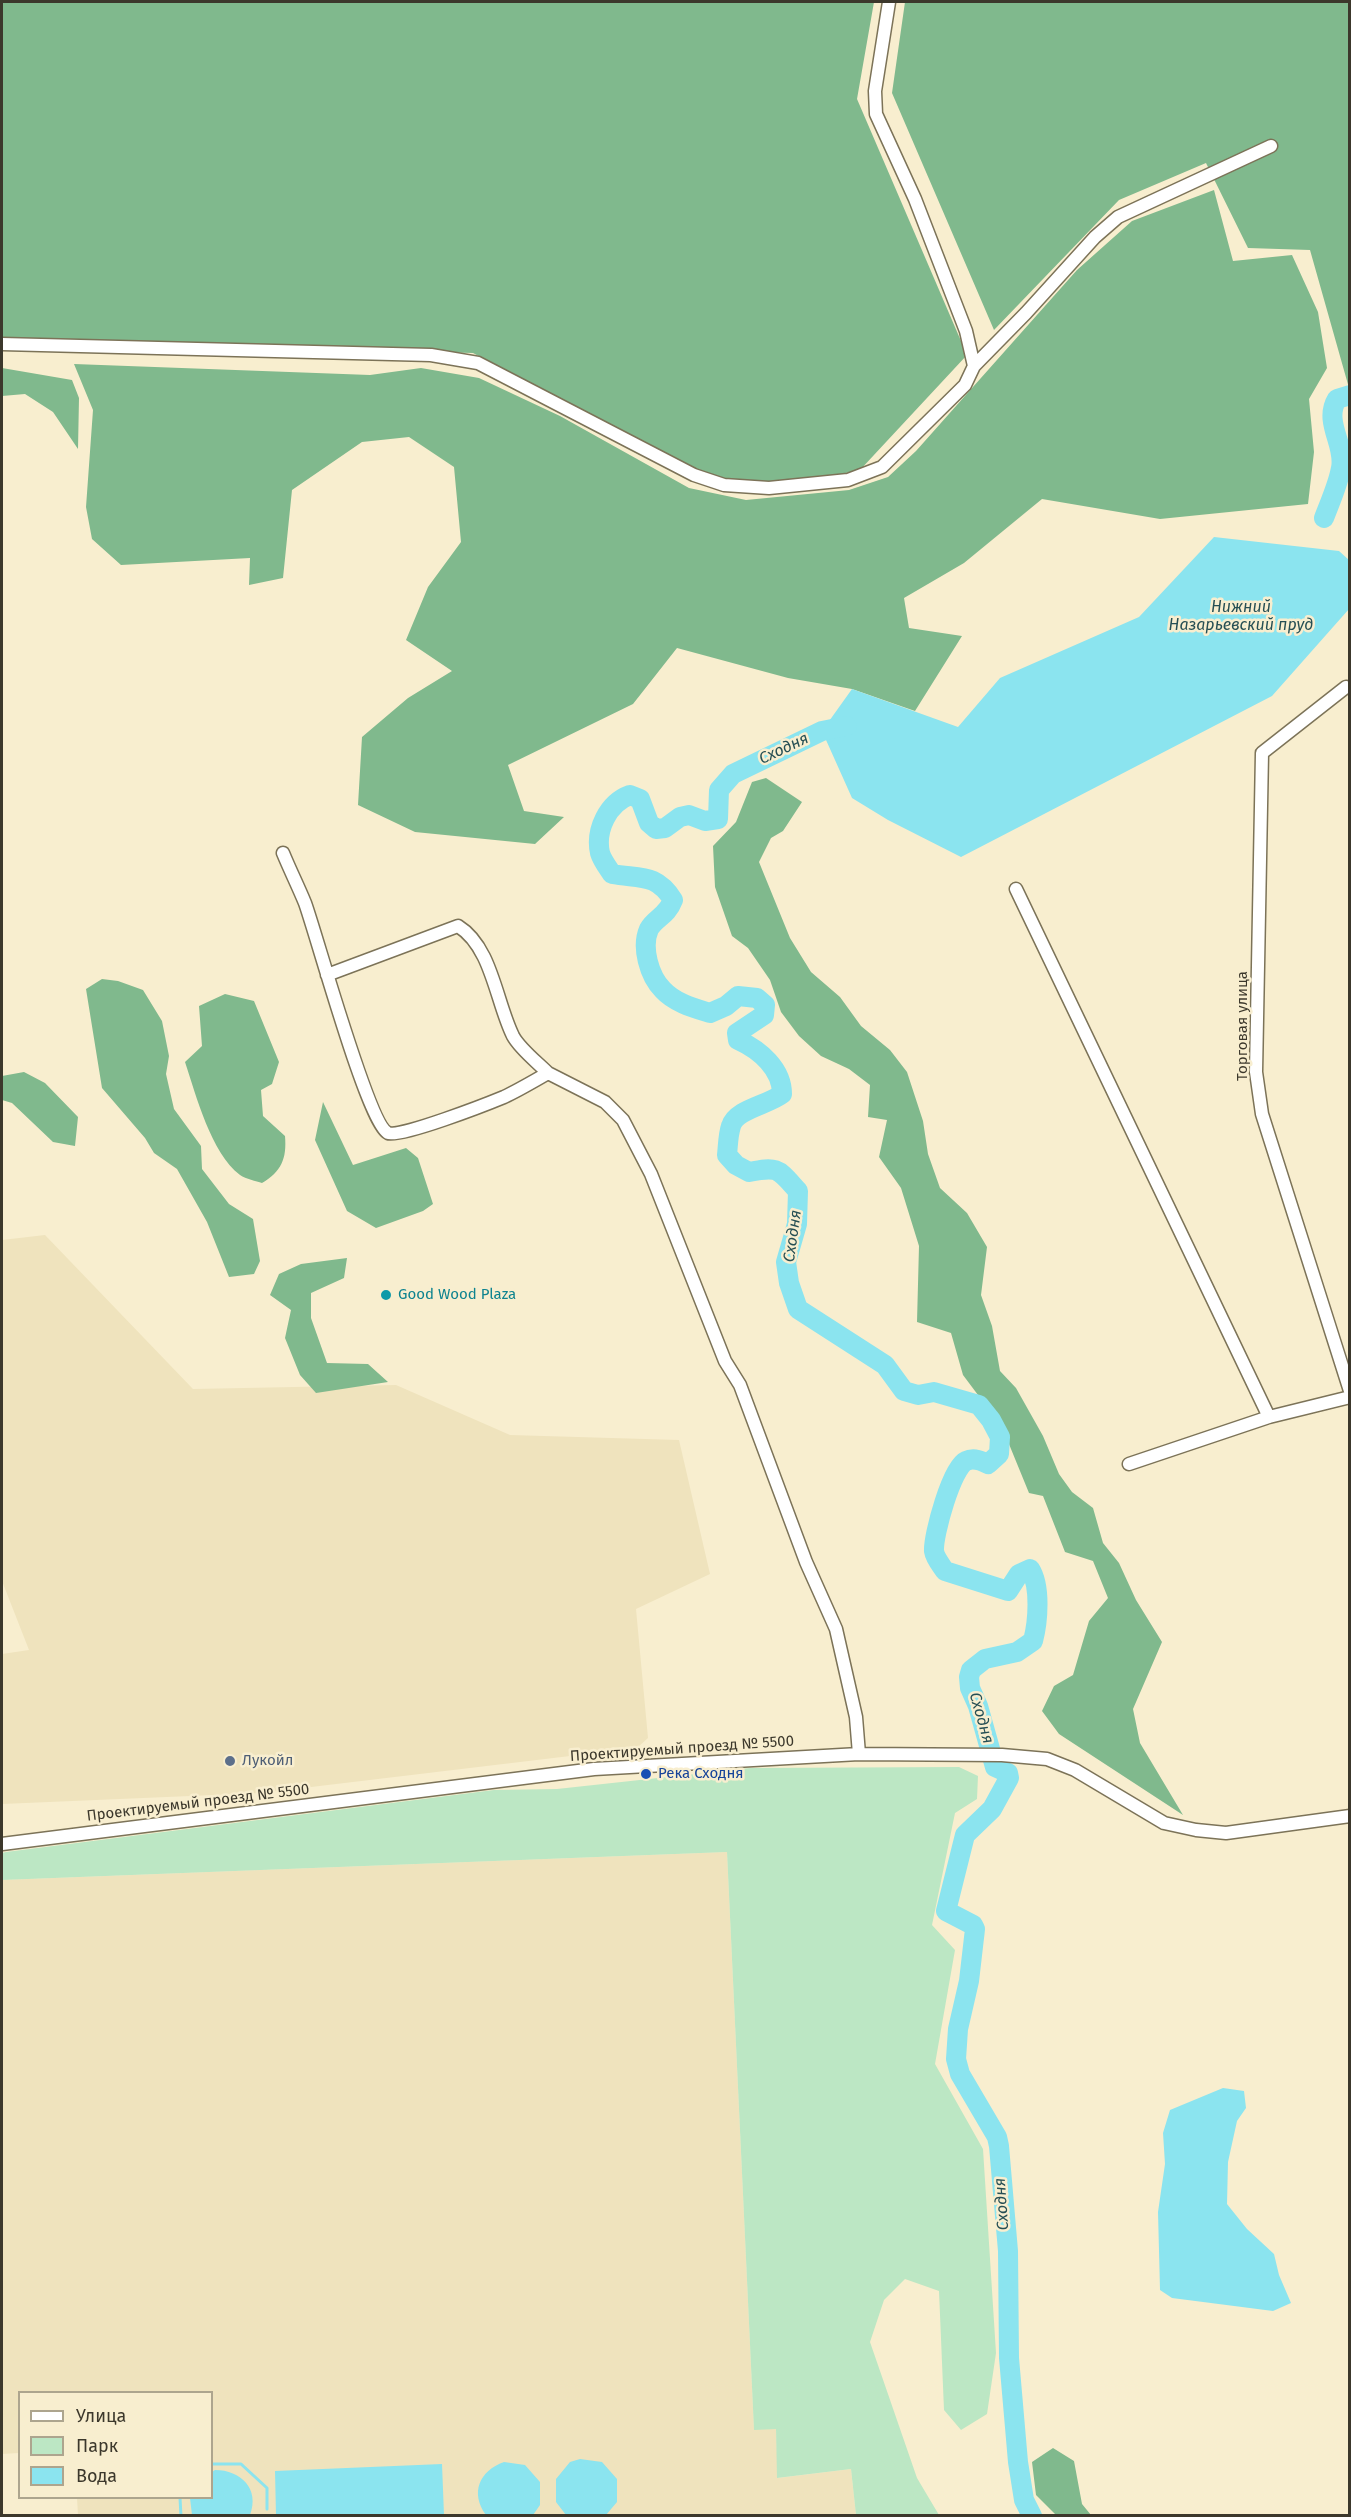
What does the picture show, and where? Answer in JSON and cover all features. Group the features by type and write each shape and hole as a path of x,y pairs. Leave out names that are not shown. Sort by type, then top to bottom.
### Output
{"street":[{"path":"889,2 874,91 876,114 915,200 958,309 974,366"},
{"path":"2,344 431,355 478,363 694,475 724,484 769,489 848,480 882,467 966,385 974,366 1095,237 1118,217 1271,146"},
{"name":"Торговая улица","path":"1346,687 1262,753 1256,1072 1262,1114 1350,1392"},
{"path":"283,853 305,904 379,1126 396,1135 421,1128 504,1097 548,1073"},
{"path":"1016,889 1269,1417"},
{"path":"327,975 458,926 470,934 487,967 514,1038 548,1073 605,1102 623,1120 651,1173 725,1361 740,1385 806,1562 836,1629 856,1717 859,1754"},
{"path":"1129,1464 1269,1417 1350,1397"},
{"name":"Проектируемый проезд № 5500","path":"2,1844 594,1769 859,1754 1002,1755 1047,1759 1075,1770 1164,1823 1196,1830 1226,1833 1350,1816"}],"shaded area":[{"path":"45,1235 193,1389 396,1385 510,1435 679,1440 710,1574 636,1609 648,1738 637,1748 261,1793 2,1804 2,1654 29,1650 2,1581 2,1240"},
{"path":"727,1852 754,2429 776,2429 778,2478 851,2469 856,2515 78,2515 77,2499 213,2499 213,2391 18,2391 18,2453 2,2454 2,1880"}],"green space":[{"path":"2,2 874,2 857,99 967,355 860,470 797,483 708,478 473,353 2,341"},
{"path":"905,2 1349,2 1349,388 1310,250 1248,248 1206,163 1119,200 994,330 892,93"},
{"path":"1214,190 1233,261 1292,255 1318,312 1327,368 1309,399 1314,452 1308,504 1160,519 1042,499 964,563 904,598 909,628 962,636 915,711 852,689 788,678 677,648 633,704 508,765 524,811 564,817 535,844 415,832 358,805 362,737 408,698 452,671 406,640 428,587 461,542 454,467 409,437 362,442 292,490 283,578 249,585 250,558 121,565 92,539 86,507 93,410 74,364 370,375 421,368 479,378 560,416 689,488 746,500 849,490 888,477 916,451 1077,270 1132,221"},
{"path":"2,368 72,380 79,398 78,449 53,412 25,394 2,396"},
{"path":"766,778 802,802 783,831 771,838 759,862 790,938 811,972 840,997 861,1026 890,1050 907,1072 923,1121 928,1154 940,1188 967,1213 987,1247 981,1295 992,1326 1000,1371 1016,1388 1043,1436 1059,1474 1072,1492 1093,1508 1103,1543 1119,1563 1136,1600 1162,1642 1133,1709 1140,1743 1183,1815 1059,1734 1042,1711 1054,1686 1073,1675 1089,1621 1108,1598 1093,1561 1065,1552 1043,1496 1029,1493 1002,1427 963,1375 951,1333 917,1322 919,1246 901,1188 879,1157 887,1120 868,1117 870,1085 849,1069 821,1056 799,1036 781,1012 770,980 748,948 732,936 715,887 713,846 736,822 752,782"},
{"path":"102,979 118,981 143,990 162,1021 169,1056 166,1074 174,1109 201,1146 202,1169 229,1204 253,1219 260,1261 254,1274 229,1277 207,1222 177,1169 154,1153 145,1138 102,1088 86,989"},
{"path":"225,994 254,1001 279,1062 272,1084 261,1090 263,1116 285,1136 285,1152 278,1169 262,1183 240,1175 221,1153 206,1123 185,1062 202,1046 199,1006"},
{"path":"24,1072 45,1083 78,1117 75,1146 53,1142 12,1103 2,1100 2,1076"},
{"path":"323,1102 353,1165 406,1148 418,1158 433,1204 423,1211 376,1228 347,1211 315,1140"},
{"path":"347,1258 344,1278 311,1293 311,1318 327,1363 368,1364 388,1382 316,1393 300,1375 285,1338 291,1310 270,1295 279,1274 301,1264"},
{"path":"959,1767 978,1776 977,1799 955,1813 932,1925 955,1950 935,2064 983,2149 996,2353 987,2414 961,2430 944,2410 939,2291 905,2279 884,2300 870,2342 917,2478 939,2515 856,2515 851,2469 777,2478 776,2429 754,2430 727,1852 2,1880 2,1853 6,1852 494,1790 557,1789 750,1768"},
{"path":"1053,2448 1074,2461 1082,2504 1091,2515 1056,2515 1036,2495 1032,2462"}],"water":[{"name":"Нижний Назарьевский пруд","path":"1214,537 1339,551 1349,560 1349,609 1272,696 961,857 888,820 852,798 822,731 852,689 958,727 1000,678 1139,617"},
{"path":"1223,2088 1244,2091 1246,2108 1237,2121 1228,2162 1227,2204 1247,2229 1274,2254 1279,2275 1291,2303 1273,2311 1172,2298 1160,2290 1158,2212 1165,2164 1163,2133 1170,2110"},
{"path":"580,2459 602,2462 617,2479 617,2502 606,2515 566,2515 556,2502 556,2479 570,2462"},
{"path":"504,2462 525,2465 540,2482 540,2505 533,2515 486,2515 481,2507 478,2491 483,2477 495,2466"},
{"path":"442,2464 444,2515 276,2515 275,2471"},
{"path":"213,2471 233,2473 246,2483 252,2497 250,2515 192,2515 190,2499 213,2499"}],"waterway":[{"name":"Сходня","path":"1324,518 1336,487 1342,459 1333,425 1333,408 1337,399 1350,395"},
{"name":"Сходня","path":"847,726 822,731 733,774 719,790 718,819 705,821 689,815 680,817 665,828 656,829 649,823 640,799 630,795 615,804 605,818 599,835 599,844 601,856 612,874 654,881 667,891 673,900 668,910 649,929 646,944 650,969 658,984 668,995 679,1002 710,1013 726,1006 738,996 757,998 765,1005 764,1015 737,1033 738,1040 754,1049 768,1061 778,1076 782,1094 746,1111 734,1120 729,1133 727,1155 736,1165 749,1172 766,1169 777,1171 798,1191 797,1224 786,1262 789,1283 798,1309 885,1365 904,1391 918,1395 934,1392 979,1405 991,1420 1000,1437 999,1454 988,1464 972,1459 966,1461 955,1475 940,1517 934,1551 945,1571 1008,1591 1019,1574 1030,1569 1037,1594 1033,1641 1017,1652 985,1659 971,1670 970,1688 978,1706 995,1767 1008,1773 1009,1778 992,1809 965,1835 946,1911 973,1925 975,1929 969,1981 958,2029 956,2059 960,2074 997,2137 999,2146 1008,2251 1009,2358 1018,2462 1024,2500 1032,2516"},
{"path":"213,2464 241,2464 267,2488 267,2509"},
{"path":"180,2499 181,2516"}],"place":[{"name":"Good Wood Plaza","path":"386,1295"},
{"name":"Лукойл","path":"230,1761"},
{"name":"Река Сходня","path":"646,1774"}]}
